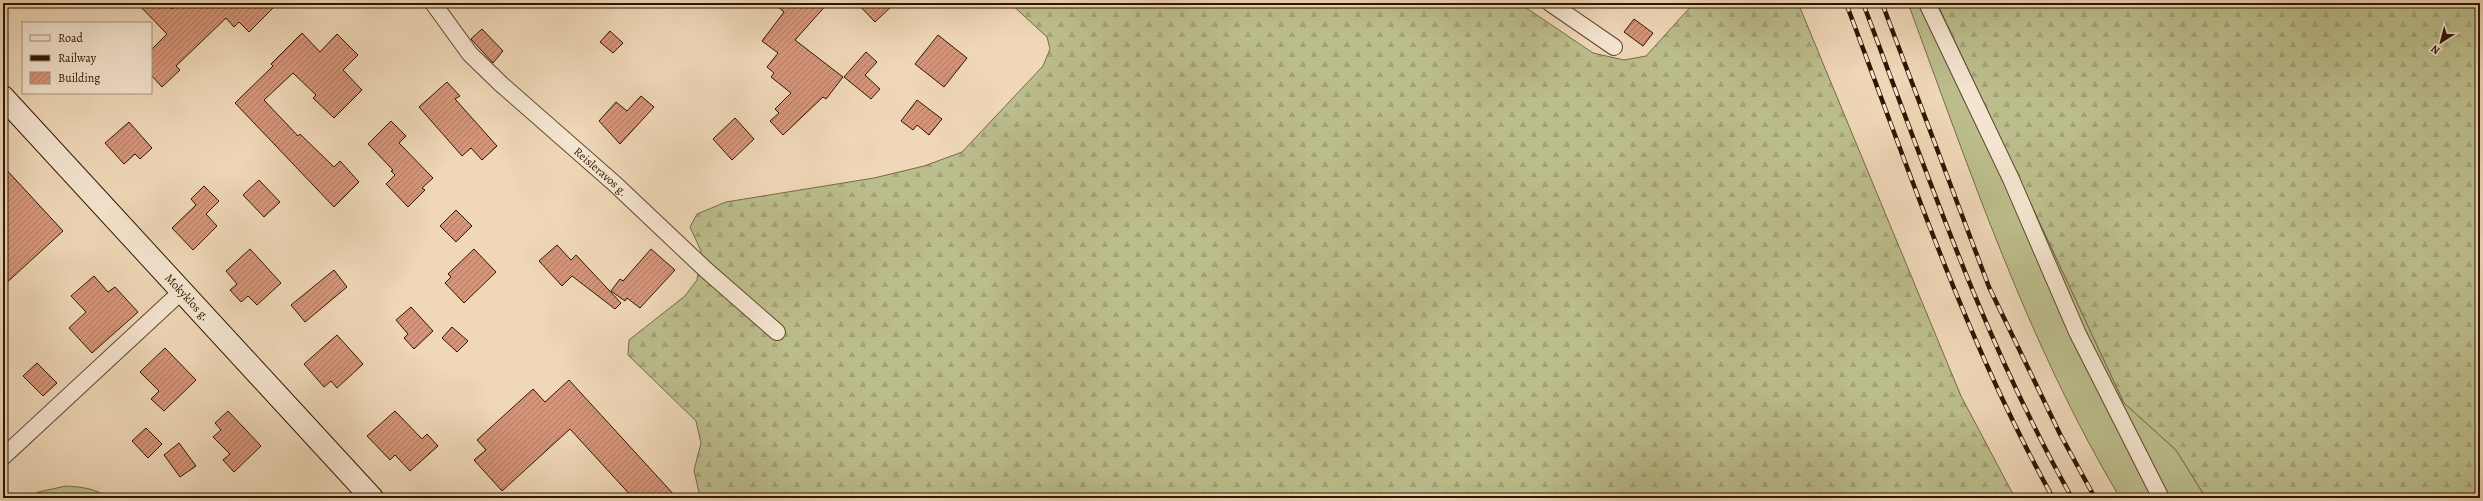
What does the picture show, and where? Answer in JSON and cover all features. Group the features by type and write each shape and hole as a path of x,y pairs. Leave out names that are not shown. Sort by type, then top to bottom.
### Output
{"main road":[{"name":"Mokyklos g.","path":"3,97 372,498"}],"street":[{"name":"Reisleravos g.","path":"433,3 470,54 500,84 615,184 706,270 777,332"},
{"path":"1550,3 1614,47"},
{"path":"1927,3 2010,179 2077,332 2161,498"},
{"path":"3,457 182,290"}],"green space":[{"path":"1010,3 1519,3 1593,53 1624,60 1646,56 1694,3 1798,3 1961,396 2015,498 700,498 694,470 701,443 696,421 628,355 629,340 685,296 697,280 701,251 690,227 697,214 726,202 874,178 924,166 962,152 1043,66 1050,49 1047,37"},
{"path":"1908,3 1937,3 2124,403 2176,450 2206,498 2120,498 2087,439 2029,318 1978,193"},
{"path":"1937,3 2480,3 2480,498 2206,498 2176,450 2124,403"},
{"path":"66,486 93,490 107,498 30,498 38,492"}],"building":[{"path":"137,3 166,3 172,9 179,3 278,3 249,32 239,22 234,27 226,18 176,66 180,70 162,87 152,76 152,49 167,34"},
{"path":"774,3 828,3 795,40 843,77 826,99 823,97 783,135 770,121 779,113 775,109 791,93 771,77 774,73 767,67 778,53 762,41 784,12"},
{"path":"857,3 895,3 875,22"},
{"path":"1634,19 1653,33 1643,46 1624,32"},
{"path":"482,29 503,51 493,63 471,39"},
{"path":"610,31 623,43 613,53 600,42"},
{"path":"302,33 320,52 337,34 358,55 343,70 362,90 334,118 313,98 316,95 293,73 264,100 298,136 300,134 334,167 340,161 359,182 334,207 235,103 273,66 271,64"},
{"path":"938,35 967,58 944,87 915,64"},
{"path":"866,52 877,62 865,75 880,89 871,99 844,77"},
{"path":"447,82 460,96 455,99 497,146 482,160 471,148 462,156 419,107"},
{"path":"641,96 654,107 620,144 599,121 616,102 627,111"},
{"path":"917,100 942,119 929,135 917,125 913,130 901,121"},
{"path":"735,118 754,139 732,160 713,139"},
{"path":"391,121 406,136 399,143 433,178 422,188 425,190 408,207 386,184 395,175 391,171 393,170 368,144"},
{"path":"129,122 152,148 140,159 135,154 124,164 105,143"},
{"path":"3,166 63,231 3,286"},
{"path":"259,180 280,202 264,217 243,195"},
{"path":"204,186 219,201 206,214 217,226 193,250 172,228 196,205 191,199"},
{"path":"456,210 472,226 456,242 440,226"},
{"path":"557,245 571,260 576,255 621,303 615,309 572,276 562,286 539,261"},
{"path":"250,249 281,283 257,305 248,296 241,302 230,290 237,284 226,271"},
{"path":"474,249 496,272 464,303 445,283 451,277 448,274"},
{"path":"651,249 675,270 640,308 627,298 625,301 611,291 620,279 623,281"},
{"path":"334,270 347,287 305,322 291,305"},
{"path":"94,276 108,292 115,287 138,312 92,353 69,328 86,312 71,296"},
{"path":"411,307 433,331 414,349 404,338 408,334 396,320"},
{"path":"452,327 468,341 457,352 442,338"},
{"path":"337,335 363,364 337,388 331,381 324,387 304,364"},
{"path":"165,348 196,380 164,411 151,399 159,391 140,372"},
{"path":"37,363 57,383 43,396 23,376"},
{"path":"569,380 677,498 633,498 570,429 502,491 474,460 486,450 477,440 533,389 545,402"},
{"path":"228,411 261,446 234,472 223,460 230,454 213,437 221,430 215,423"},
{"path":"395,411 422,439 427,434 438,446 410,471 395,455 390,460 367,436"},
{"path":"146,428 162,444 148,458 132,441"},
{"path":"179,443 196,466 180,477 164,455"}],"railway":[{"path":"1846,3 1940,255 1993,378 2022,439 2053,498"},
{"path":"1863,3 1958,255 1984,317 2040,439 2072,498"},
{"path":"1882,3 1989,287 2060,434 2095,498"}]}
